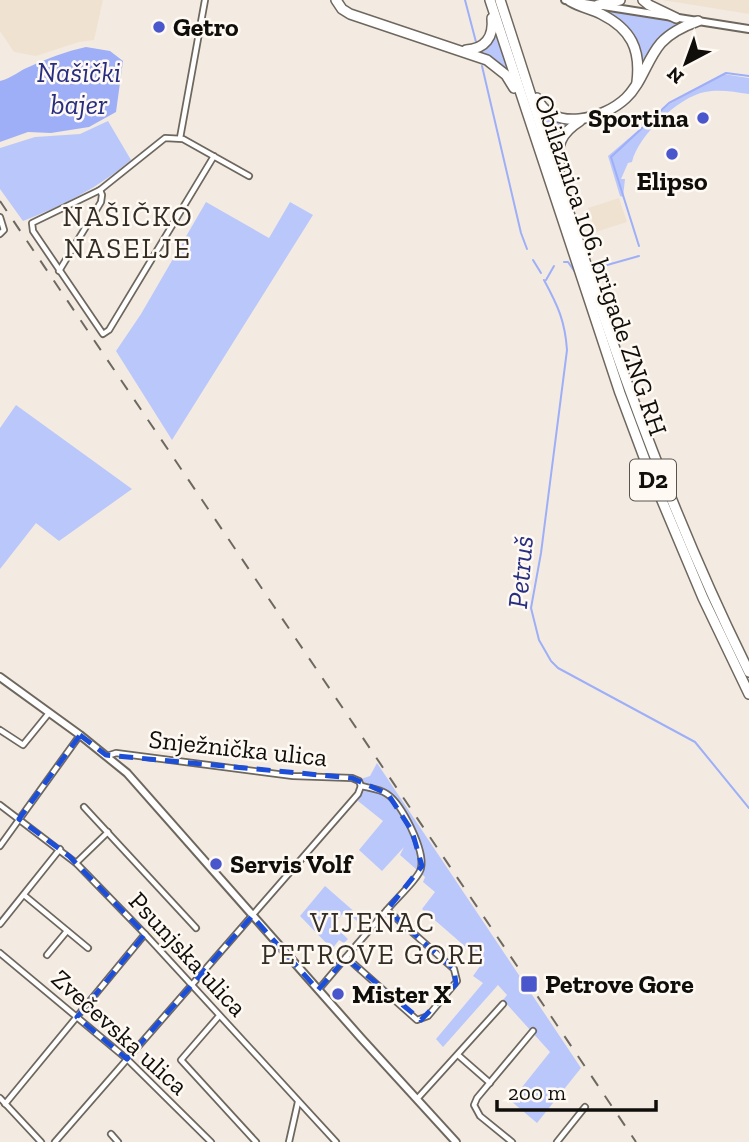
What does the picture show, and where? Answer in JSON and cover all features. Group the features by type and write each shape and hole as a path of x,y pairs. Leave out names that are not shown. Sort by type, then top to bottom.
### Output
{"highway":[{"path":"336,0 342,9 350,14 462,50 487,61 500,70 523,102"},
{"path":"598,5 620,0"},
{"path":"643,0 676,18"},
{"path":"462,50 480,48 491,36 494,1"},
{"name":"Obilaznica 106. brigade ZNG RH","path":"494,1 526,78 624,377 698,562 749,672"},
{"name":"Obilaznica 106. brigade ZNG RH","path":"494,1 523,102 620,393 703,598 749,694"},
{"path":"570,1 600,13 628,36 637,54 636,82"},
{"path":"563,191 558,146 569,128 584,118 616,106 629,95 657,48 666,38 698,21"},
{"path":"526,78 541,106 551,114 567,120 584,118"}],"street":[{"path":"180,138 205,0"},
{"path":"565,0 749,29"},
{"path":"214,156 106,334 100,331 31,224 100,190 161,140 180,138 214,156 249,176"},
{"path":"60,271 103,198 100,190"},
{"path":"0,216 4,227 1,234"},
{"path":"0,677 107,756 134,780 252,916 456,1142"},
{"path":"0,730 18,743 26,743 49,713"},
{"path":"0,846 80,736"},
{"name":"Snježnička ulica","path":"107,756 116,753 293,776 352,778 359,781 361,786"},
{"path":"55,1142 355,797 361,786 380,790 393,799 412,831 421,861 420,871 318,990"},
{"name":"Psunjska ulica","path":"0,805 76,863 337,1142"},
{"path":"84,807 196,928"},
{"path":"76,863 108,832"},
{"path":"0,925 60,849"},
{"path":"24,895 88,948"},
{"path":"346,957 417,1020 425,1019 456,984 457,974 387,910"},
{"path":"47,956 67,930"},
{"path":"5,1104 145,934"},
{"name":"Zvečevska ulica","path":"0,953 127,1059 211,1142"},
{"path":"417,1100 503,1004"},
{"path":"219,1016 181,1060 256,1142"},
{"path":"512,1142 475,1109 475,1101 533,1031"},
{"path":"458,1055 489,1083"},
{"path":"0,1098 41,1142"},
{"path":"289,1142 298,1102"},
{"path":"557,1142 585,1107"},
{"path":"111,1134 118,1142"}],"highlighted area":[{"path":"80,735 106,755 352,778 388,794 412,831 422,866 387,910 454,969 456,984 421,1020 346,958 318,990 252,916 127,1059 77,1017 145,934 69,856 19,819"}],"shaded area":[{"path":"0,0 103,0 94,40 36,56 14,52 0,31"},
{"path":"662,0 749,0 749,14"},
{"path":"602,8 682,22 642,72 638,47"},
{"path":"496,30 513,80 476,52 489,44"},
{"path":"723,74 749,78 749,94 705,92 694,95 672,109 642,141 632,162 628,163 621,179 625,179 623,197 620,196 608,156 668,105"},
{"path":"538,108 558,122 573,123 554,156"},
{"path":"108,121 131,160 80,195 23,221 0,189 0,148 35,137 80,134"},
{"path":"619,198 627,222 596,232 588,208"},
{"path":"206,202 269,238 290,202 313,215 172,440 116,351 141,314"},
{"path":"16,405 132,489 59,541 36,523 0,569 0,428"},
{"path":"377,763 581,1068 537,1123 511,1101 550,1052 503,1000 507,995 498,985 443,1047 436,1039 483,983 473,976 483,962 422,909 435,892 423,882 425,877 400,855 404,847 382,871 359,850 383,821 358,801 365,785 361,779 370,776"},
{"path":"325,886 365,921 362,925 345,911 333,925 348,939 344,943 339,940 332,949 300,916"}],"water":[{"name":"Našički bajer","path":"86,47 110,51 123,61 116,112 89,127 51,133 28,132 0,142 0,81 51,58"}],"waterway":[{"name":"Petruš","path":"465,0 476,42"},
{"name":"Petruš","path":"482,66 527,249"},
{"path":"639,246 611,157 669,103 726,73 749,76"},
{"path":"600,267 639,256"},
{"name":"Petruš","path":"533,260 541,273"},
{"path":"564,262 568,262 575,272"},
{"path":"546,280 554,266"},
{"name":"Petruš","path":"544,280 560,314 567,350 541,553 531,608 539,640 558,668 695,742 749,808"}],"railway":[{"path":"0,201 636,1142"}],"place":[{"name":"Getro","path":"159,27"},
{"name":"Sportina","path":"703,118"},
{"name":"Elipso","path":"672,154"},
{"name":"Servis Volf","path":"216,864"},
{"name":"Petrove Gore","path":"529,984"},
{"name":"Mister X","path":"338,994"}],"district":[{"name":"NAŠIČKO NASELJE","path":"128,232"},
{"name":"VIJENAC PETROVE GORE","path":"373,938"}]}
